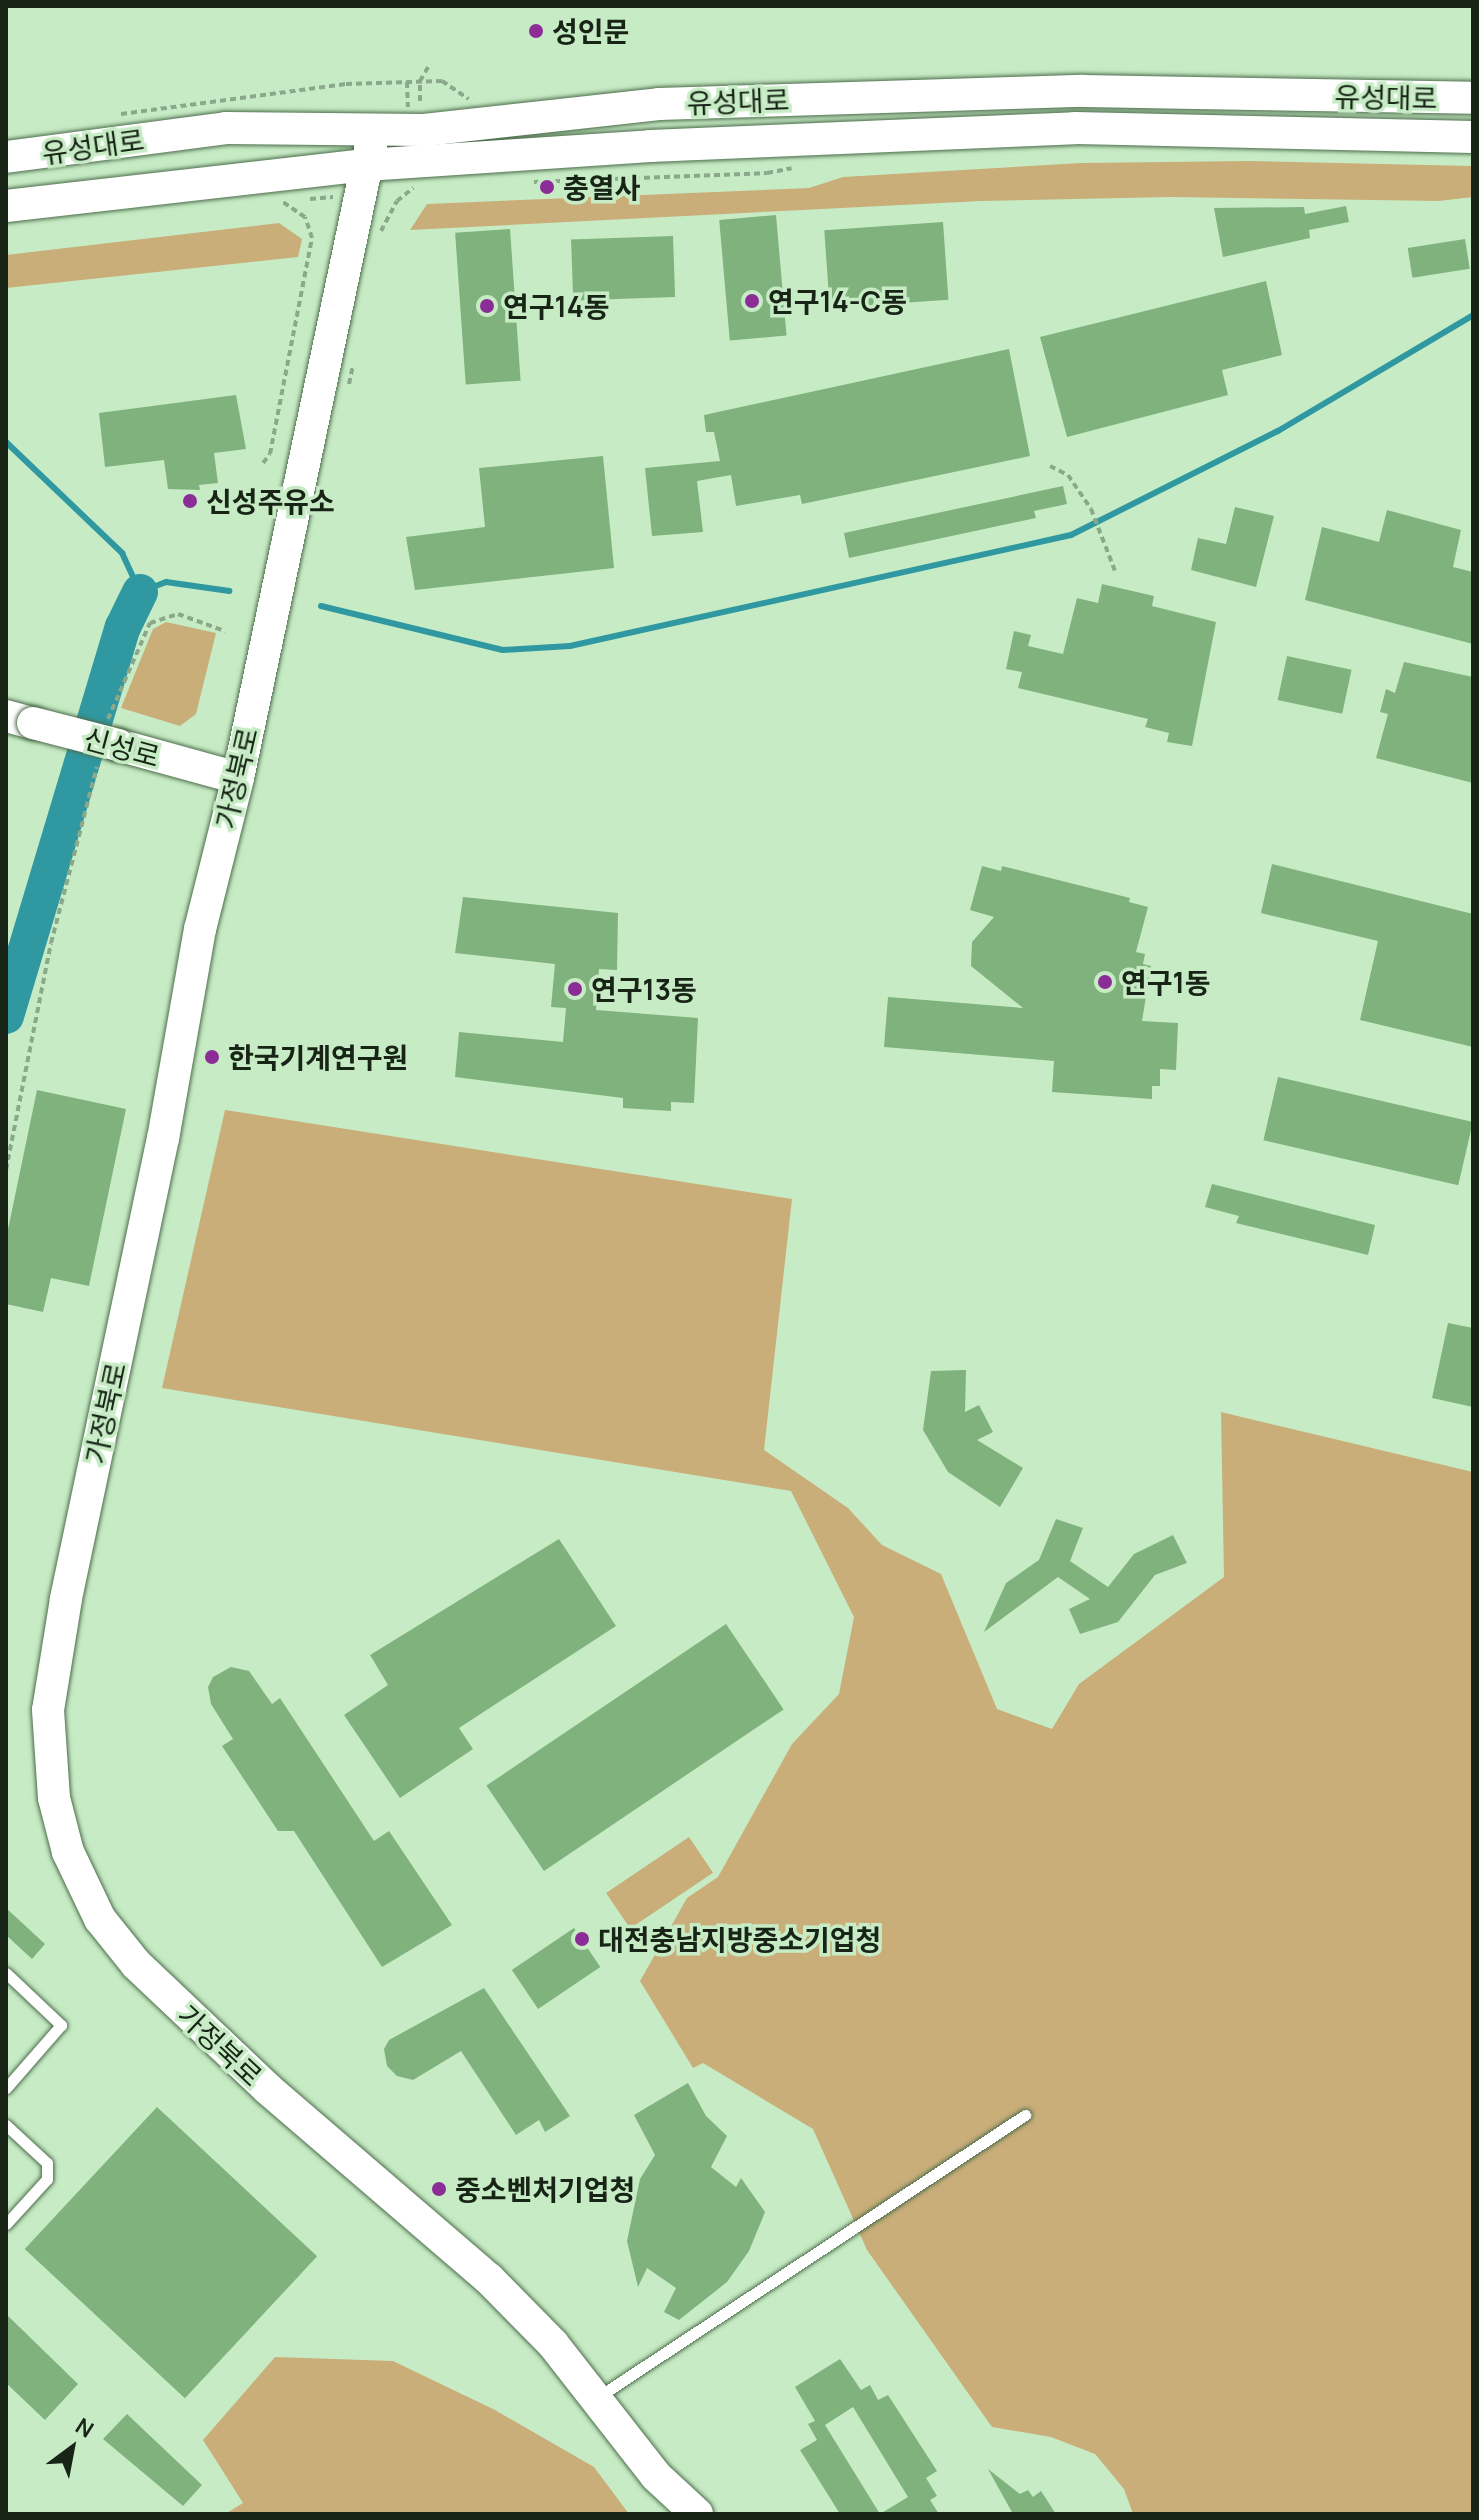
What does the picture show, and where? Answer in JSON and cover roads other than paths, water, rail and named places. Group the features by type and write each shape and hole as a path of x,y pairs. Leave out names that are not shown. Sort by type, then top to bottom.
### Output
{"main road":[{"name":"유성대로","path":"6,157 226,128 424,130 659,104 1083,91 1473,98"},
{"name":"유성대로","path":"6,206 366,165 1075,128 1473,137"},
{"name":"가정북로","path":"374,130 238,778 200,929 163,1138 66,1599 48,1710 54,1798 68,1852 100,1919 136,1964 268,2089 489,2279 597,2397 656,2476 697,2514"},
{"name":"신성로","path":"20,720 107,748 238,778"},
{"name":"가정북로","path":"656,2476 666,2514"}],"lane":[{"path":"6,1973 61,2025 6,2088"},
{"path":"597,2397 1025,2115"},
{"path":"6,2125 47,2163 47,2179 6,2224"}],"waterway":[{"path":"321,606 503,650 570,646 1071,535 1278,431 1473,315"},
{"path":"6,442 122,553 140,592 166,582 229,591"},
{"path":"6,1016 123,627 140,592"}],"place":[{"name":"성인문","path":"536,31"},
{"name":"충열사","path":"547,187"},
{"name":"연구14-C동","path":"752,301"},
{"name":"연구14동","path":"487,306"},
{"name":"신성주유소","path":"190,501"},
{"name":"연구1동","path":"1105,982"},
{"name":"연구13동","path":"575,989"},
{"name":"한국기계연구원","path":"212,1057"},
{"name":"대전충남지방중소기업청","path":"582,1939"},
{"name":"중소벤처기업청","path":"439,2189"}]}
